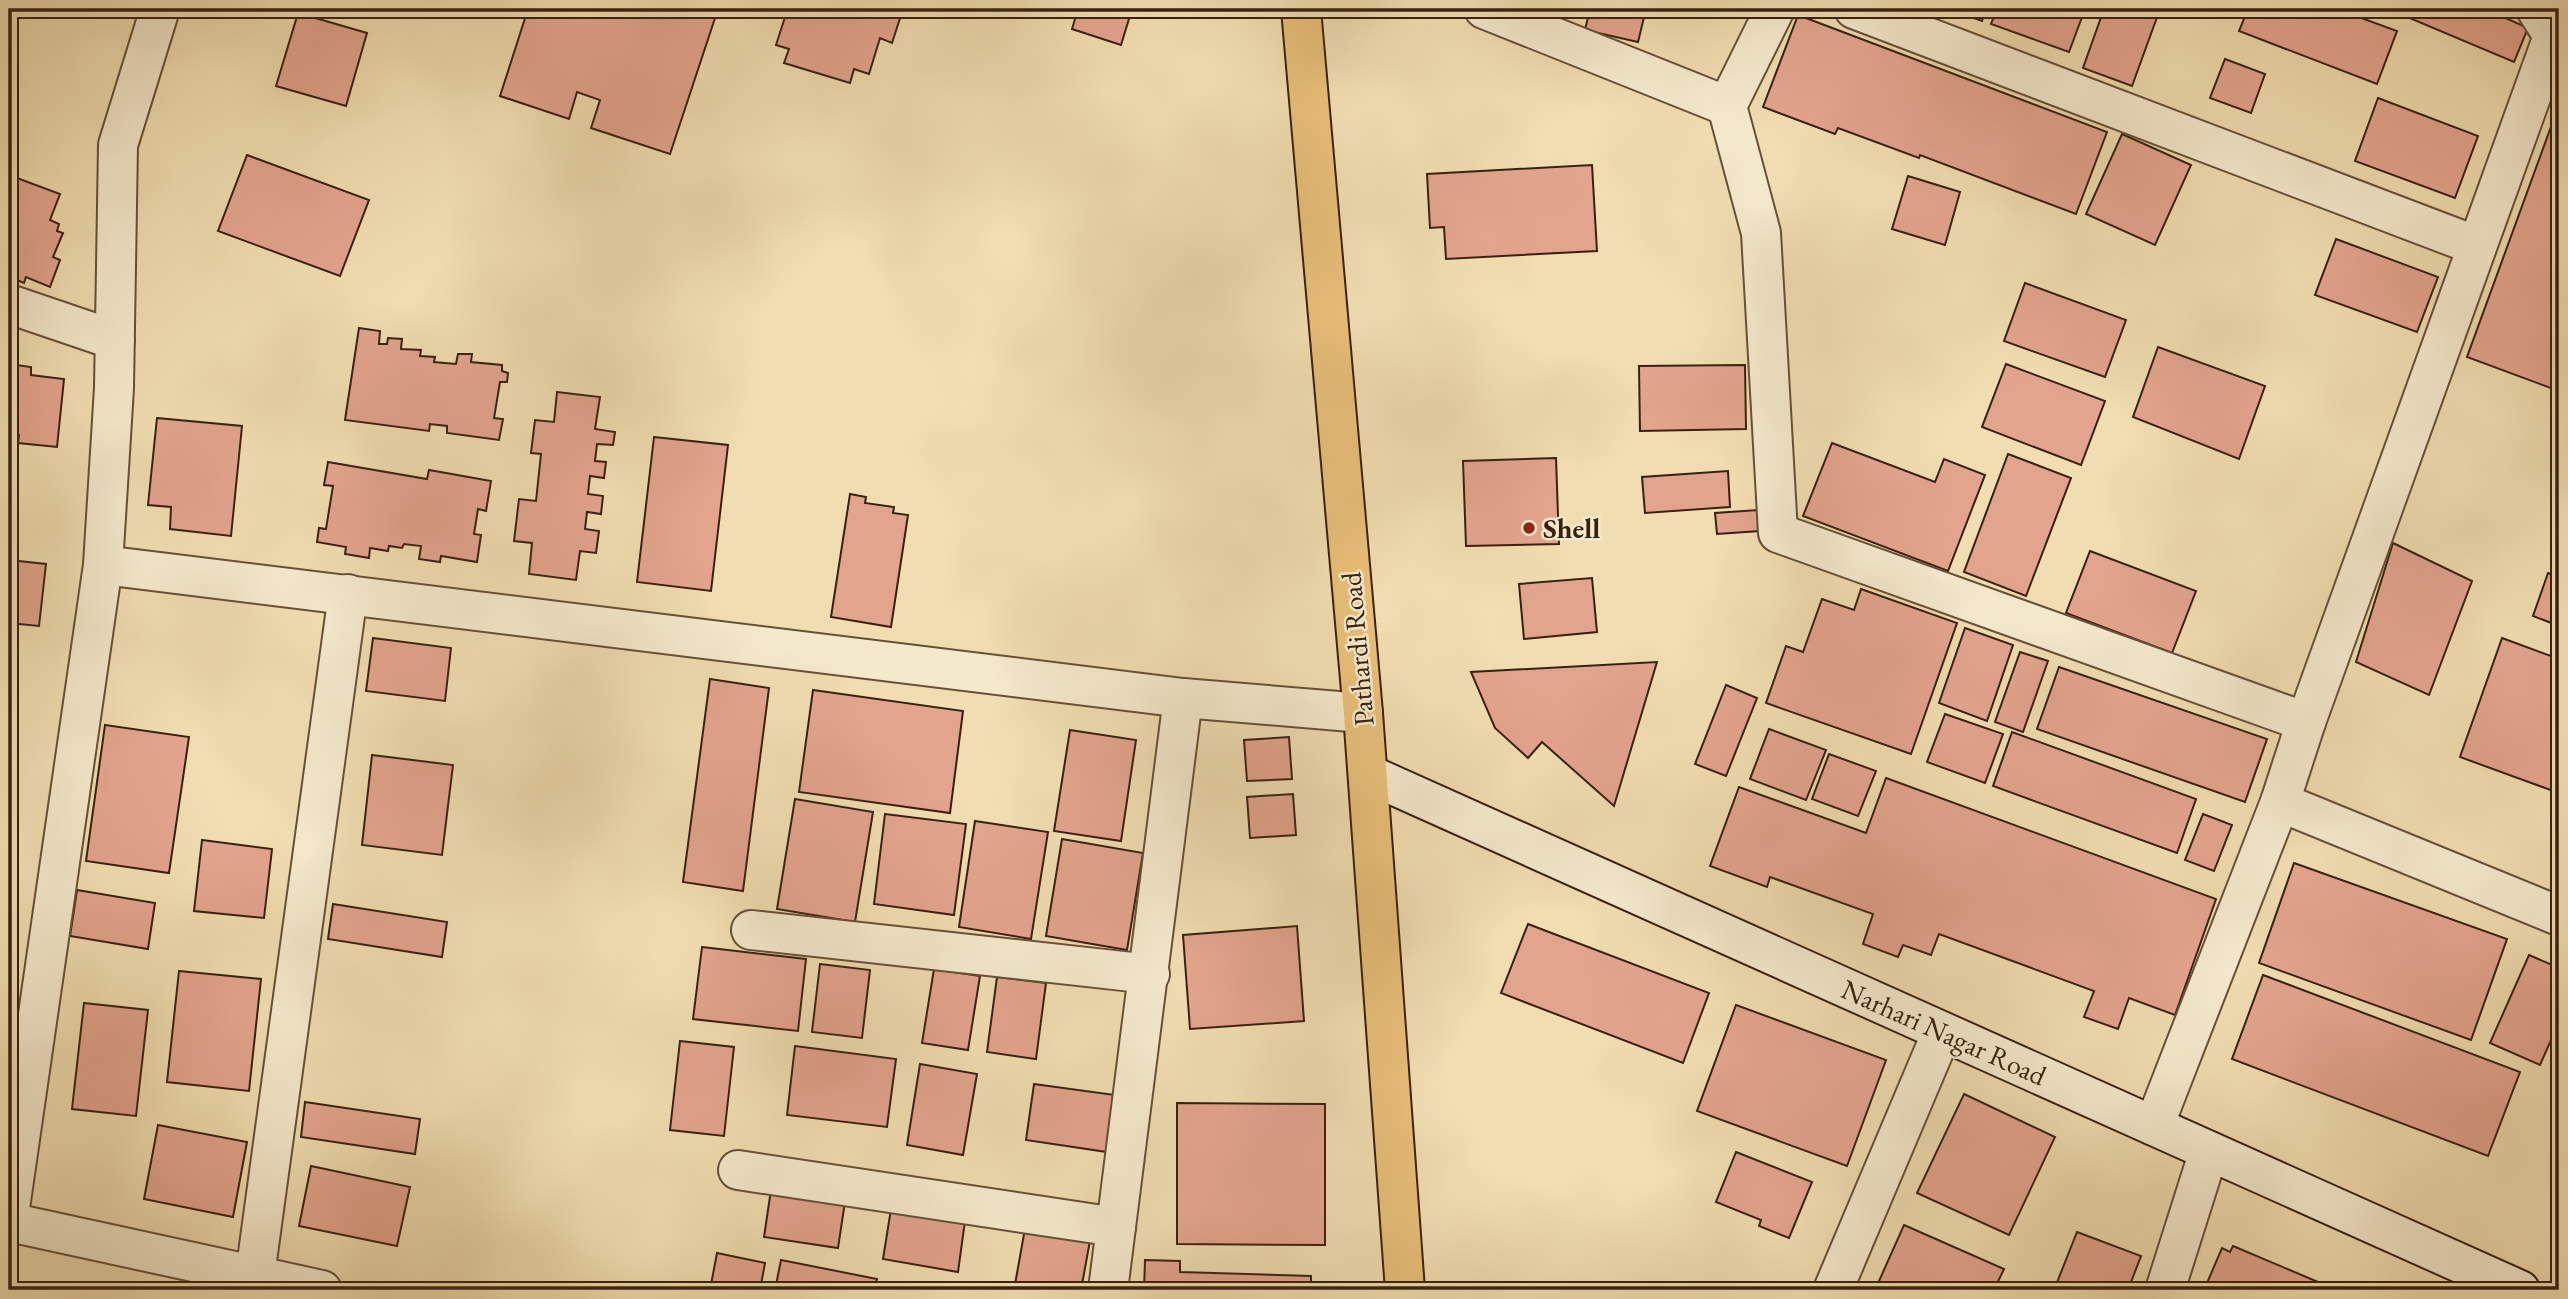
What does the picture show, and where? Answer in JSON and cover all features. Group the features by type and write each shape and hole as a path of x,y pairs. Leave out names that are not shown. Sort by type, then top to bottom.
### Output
{"main road":[{"name":"Pathardi Road","path":"1301,9 1368,774 1405,1290"}],"street":[{"path":"9,1215 103,565 115,341 118,145 160,9"},
{"path":"1484,9 1727,106"},
{"path":"1775,9 1727,106 1761,233 1779,533 2306,722"},
{"path":"1854,9 2477,246"},
{"path":"2154,1126 2280,802 2306,722 2477,246 2549,31"},
{"path":"9,304 115,341"},
{"path":"103,565 1183,698 1363,713"},
{"path":"254,1283 348,594"},
{"path":"1108,1290 1183,698"},
{"name":"Narhari Nagar Road","path":"1368,774 2520,1290"},
{"path":"2280,802 2559,916"},
{"path":"751,930 1150,974"},
{"path":"1833,1290 1942,1032"},
{"path":"2165,1290 2209,1151"},
{"path":"738,1170 1116,1227"},
{"path":"9,1222 254,1283 322,1290"}],"building":[{"path":"528,9 718,9 670,154 591,128 600,100 577,92 569,119 500,96"},
{"path":"771,9 903,9 892,43 880,38 869,74 854,69 850,83 784,63 789,49 776,45 786,14"},
{"path":"1018,9 1040,9 1038,15"},
{"path":"1078,9 1132,9 1121,45 1072,29"},
{"path":"1590,9 1646,9 1638,42 1585,30"},
{"path":"1948,9 1986,9 1982,21"},
{"path":"1997,9 2085,9 2069,52 1991,24"},
{"path":"2104,9 2160,9 2132,86 2083,68"},
{"path":"2248,9 2337,9 2397,31 2377,84 2239,31"},
{"path":"2402,9 2504,9 2501,16 2528,28 2514,62 2400,14"},
{"path":"298,13 367,33 346,106 276,86"},
{"path":"1798,15 2107,132 2076,214 1920,155 1919,158 1838,128 1835,134 1763,107"},
{"path":"2225,59 2265,74 2251,113 2210,98"},
{"path":"2378,98 2478,136 2455,198 2355,161"},
{"path":"2556,113 2559,114 2559,391 2467,357"},
{"path":"2122,134 2191,165 2155,245 2086,214"},
{"path":"247,155 369,200 340,276 218,231"},
{"path":"1592,165 1597,251 1446,259 1444,227 1430,228 1427,174"},
{"path":"9,175 60,194 50,220 59,224 57,231 63,233 53,257 60,260 50,287 26,277 24,283 9,277"},
{"path":"1908,176 1960,192 1945,245 1892,229"},
{"path":"2336,239 2438,277 2417,332 2315,295"},
{"path":"2025,283 2126,320 2105,377 2004,341"},
{"path":"359,328 380,331 379,344 387,344 388,338 402,339 401,349 421,350 420,356 435,357 434,362 456,364 458,354 472,354 471,362 502,365 502,371 508,373 507,382 500,382 494,418 503,419 499,440 447,433 447,426 430,424 429,431 345,420"},
{"path":"2158,347 2265,386 2239,459 2133,417"},
{"path":"9,364 31,367 31,375 64,379 57,447 18,443 19,435 9,434"},
{"path":"2006,364 2105,401 2081,465 1982,427"},
{"path":"1745,365 1746,429 1640,431 1639,366"},
{"path":"557,392 600,397 595,429 615,432 613,445 597,444 595,461 606,462 604,478 590,476 588,494 603,496 601,514 587,512 585,529 599,531 596,553 580,551 576,580 529,574 532,543 514,541 519,499 536,501 541,454 531,453 535,420 554,422"},
{"path":"157,418 242,426 231,536 170,529 171,507 148,505"},
{"path":"654,437 728,445 711,591 637,582"},
{"path":"1832,443 1935,482 1944,459 1985,475 1948,571 1803,516"},
{"path":"2008,454 2071,478 2026,596 1964,572"},
{"path":"1556,458 1559,544 1466,546 1463,461"},
{"path":"328,462 427,479 429,470 491,481 486,511 478,509 474,534 481,535 477,562 441,556 440,562 419,559 421,546 404,544 402,548 389,546 388,551 370,548 369,558 345,554 346,547 317,542 319,528 326,529 333,486 324,485"},
{"path":"1728,471 1730,507 1645,513 1642,477"},
{"path":"850,494 866,497 865,503 894,507 893,513 908,515 891,627 831,617"},
{"path":"1758,510 1760,531 1717,534 1715,513"},
{"path":"2393,543 2472,581 2429,695 2356,662"},
{"path":"2090,551 2196,591 2172,653 2066,613"},
{"path":"9,560 46,564 39,626 9,623"},
{"path":"2548,573 2559,578 2559,626 2533,616"},
{"path":"1592,578 1597,632 1524,639 1519,584"},
{"path":"1861,589 1957,623 1911,754 1766,703 1786,646 1803,652 1822,599 1854,610"},
{"path":"1965,628 2013,645 1987,721 1939,703"},
{"path":"373,638 451,648 445,701 366,691"},
{"path":"2502,638 2559,659 2559,783 2556,792 2460,757"},
{"path":"2020,652 2048,661 2023,732 1995,722"},
{"path":"1657,662 1614,806 1542,742 1528,758 1495,728 1471,672"},
{"path":"2059,667 2267,739 2245,802 2037,729"},
{"path":"710,679 769,688 743,891 683,882"},
{"path":"1726,685 1757,698 1726,776 1695,764"},
{"path":"813,690 963,711 950,813 799,792"},
{"path":"1945,714 2003,734 1985,783 1927,762"},
{"path":"105,725 189,737 169,873 86,861"},
{"path":"1769,729 1826,750 1806,800 1750,779"},
{"path":"1070,730 1136,740 1121,841 1054,831"},
{"path":"2012,732 2196,799 2177,853 1993,786"},
{"path":"1289,737 1292,779 1247,781 1244,740"},
{"path":"1829,754 1876,771 1858,816 1812,799"},
{"path":"372,755 453,765 442,855 362,845"},
{"path":"1886,778 2216,899 2175,1015 2129,998 2118,1029 2084,1017 2094,991 1939,934 1931,955 1903,945 1898,957 1863,944 1873,914 1770,877 1767,887 1710,866 1739,787 1866,833"},
{"path":"1293,794 1296,835 1250,838 1247,797"},
{"path":"795,799 873,812 855,922 777,909"},
{"path":"885,814 966,824 954,915 874,904"},
{"path":"2203,814 2232,825 2214,871 2185,860"},
{"path":"975,821 1048,832 1031,939 959,927"},
{"path":"1062,839 1143,853 1127,950 1046,936"},
{"path":"202,840 272,849 264,918 194,911"},
{"path":"2294,863 2507,939 2471,1040 2259,963"},
{"path":"77,890 155,903 148,949 70,936"},
{"path":"333,904 447,922 442,957 328,939"},
{"path":"1528,924 1709,993 1683,1063 1501,993"},
{"path":"1297,926 1304,1021 1190,1029 1183,935"},
{"path":"702,947 806,959 798,1031 693,1019"},
{"path":"2529,955 2559,968 2559,1022 2540,1065 2490,1043"},
{"path":"820,964 870,970 862,1038 812,1032"},
{"path":"934,969 980,976 968,1050 922,1043"},
{"path":"179,971 261,979 249,1091 167,1082"},
{"path":"2263,975 2520,1072 2488,1156 2232,1059"},
{"path":"997,977 1046,983 1036,1059 987,1052"},
{"path":"84,1003 148,1010 136,1116 72,1109"},
{"path":"1736,1005 1886,1060 1847,1166 1697,1111"},
{"path":"680,1041 734,1047 724,1136 670,1130"},
{"path":"795,1046 896,1059 887,1127 787,1115"},
{"path":"920,1064 977,1074 963,1155 907,1145"},
{"path":"1034,1084 1115,1095 1107,1152 1026,1140"},
{"path":"1964,1094 2055,1137 2009,1235 1917,1193"},
{"path":"305,1102 420,1119 415,1154 301,1137"},
{"path":"1177,1103 1325,1104 1325,1245 1177,1244"},
{"path":"158,1125 247,1142 233,1217 144,1199"},
{"path":"1736,1152 1812,1182 1789,1238 1759,1226 1761,1220 1716,1202"},
{"path":"311,1166 410,1187 397,1246 299,1226"},
{"path":"772,1183 846,1195 838,1248 764,1237"},
{"path":"891,1209 965,1221 958,1272 883,1259"},
{"path":"1026,1223 1091,1235 1081,1290 1014,1290"},
{"path":"1904,1225 2004,1269 1994,1290 1875,1290"},
{"path":"2077,1232 2141,1256 2128,1290 2054,1290"},
{"path":"2233,1246 2337,1290 2204,1290 2222,1248 2230,1252"},
{"path":"717,1253 765,1263 760,1290 710,1290"},
{"path":"781,1260 877,1279 874,1290 775,1290"},
{"path":"1145,1260 1180,1261 1180,1272 1311,1276 1311,1290 1144,1290"},
{"path":"897,1283 937,1290 895,1290"}],"place":[{"name":"Shell","path":"1529,528"}]}
